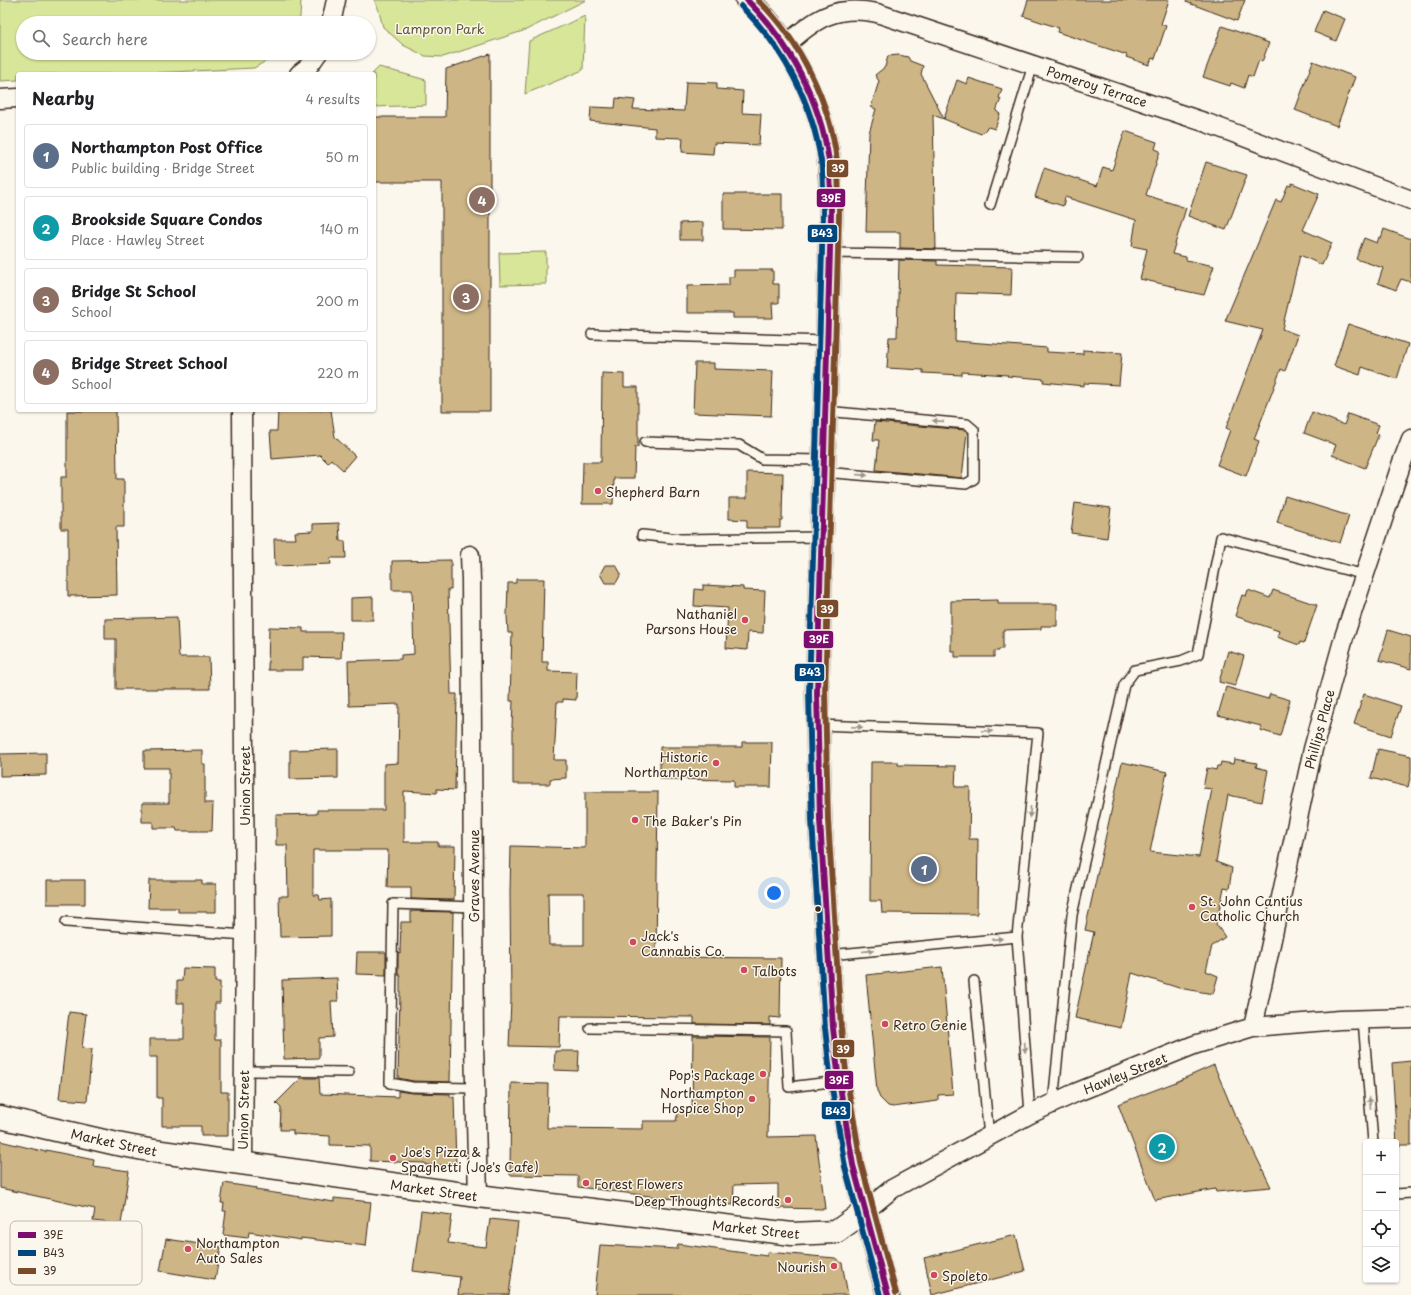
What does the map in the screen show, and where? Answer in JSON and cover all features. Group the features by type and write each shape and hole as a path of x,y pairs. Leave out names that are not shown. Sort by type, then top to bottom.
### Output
{"main road":[{"path":"747,0 758,10 785,46 797,65 820,121 826,143 830,178 830,253 817,694 820,820 833,1028 839,1081 853,1165 888,1295"},
{"name":"Market Street","path":"0,1117 132,1147 184,1156 478,1196 792,1234 836,1232 865,1211"}],"street":[{"path":"333,16 336,0"},
{"name":"Pomeroy Terrace","path":"785,46 808,26 823,17 846,11 866,11 877,13 1207,123 1411,200"},
{"path":"302,72 308,67 313,60"},
{"path":"0,99 16,98"},
{"name":"Union Street","path":"242,412 245,935 243,1163"},
{"name":"Phillips Place","path":"1253,1027 1313,749 1344,637 1411,439"},
{"name":"Graves Avenue","path":"470,555 475,1088 478,1196"},
{"name":"Hawley Street","path":"865,1211 892,1189 1030,1114 1074,1093 1194,1046 1253,1027 1411,1018"}],"lane":[{"path":"990,205 1033,65"},
{"path":"830,253 1078,257"},
{"path":"592,334 827,341"},
{"path":"645,442 739,445 762,459 966,484 974,479 974,430 967,424 825,411"},
{"path":"642,535 681,539 821,536"},
{"path":"1053,1103 1072,915 1124,685 1135,670 1181,661 1198,654 1221,537 1365,575"},
{"path":"818,725 1038,733 1017,937 1030,1114"},
{"path":"473,907 392,904 390,1083 412,1088 475,1088"},
{"path":"66,922 245,935"},
{"path":"829,955 1017,937"},
{"path":"974,981 989,1137"},
{"path":"1363,1020 1373,1139"},
{"path":"590,1028 786,1031 789,1087 839,1081"},
{"path":"244,1071 349,1072"},
{"path":"1399,1194 1411,1193"}],"green space":[{"path":"0,0 301,0 300,16 16,16 16,60 268,60 254,68 172,72 16,72 16,80 0,81"},
{"name":"Lampron Park","path":"374,0 586,0 526,30 443,57 425,56 403,45 383,27 378,8"},
{"path":"585,16 583,70 525,94 529,41"},
{"path":"379,67 426,80 426,105 376,107 376,72 374,72"},
{"path":"546,252 546,284 500,285 499,253"}],"building":[{"path":"1028,0 1169,0 1161,24 1166,26 1155,59 1152,58 1149,65 1126,57 1127,55 1057,32 1059,28 1023,16"},
{"path":"1187,0 1245,0 1237,21 1186,2"},
{"path":"1323,10 1345,19 1336,41 1314,32"},
{"path":"1222,26 1269,43 1262,62 1259,60 1253,77 1248,75 1244,88 1231,83 1230,86 1203,77"},
{"path":"490,54 490,411 442,411 442,182 376,182 376,117 445,117 446,69"},
{"path":"899,55 908,57 910,61 923,66 921,74 944,119 933,115 936,249 900,248 900,232 866,232 869,133 876,109 871,107 879,81 875,75 885,67 888,56"},
{"path":"1313,61 1355,77 1337,126 1295,110"},
{"path":"969,78 1002,89 999,98 1001,99 996,111 1000,114 995,129 988,127 981,134 944,119 957,80 967,84"},
{"path":"686,82 717,83 717,89 743,91 742,113 761,114 759,145 714,143 713,154 682,152 683,138 655,137 655,128 590,121 591,107 615,108 616,98 635,100 633,109 684,111"},
{"path":"1125,131 1157,142 1155,149 1160,151 1146,195 1186,208 1172,254 1186,257 1186,260 1214,266 1204,295 1140,279 1147,249 1132,246 1136,220 1065,197 1063,206 1035,197 1044,168 1097,186 1103,167 1112,170"},
{"path":"1206,162 1247,175 1226,230 1188,216"},
{"path":"1292,183 1319,194 1303,230 1332,243 1322,265 1300,255 1282,329 1298,335 1285,371 1281,369 1254,439 1259,441 1246,476 1217,465 1230,430 1226,428 1263,330 1225,321 1276,200 1281,202 1288,185 1291,186"},
{"path":"723,194 782,194 782,230 723,229"},
{"path":"703,222 703,240 680,240 680,223"},
{"path":"1384,229 1411,239 1411,282 1401,279 1396,290 1378,283 1383,268 1356,259 1364,238 1377,243 1379,237 1381,238"},
{"path":"899,260 937,261 937,265 1012,267 1011,295 956,293 955,341 1047,348 1047,352 1083,354 1083,350 1122,353 1119,385 1084,383 1084,386 1043,382 1044,379 1007,376 1008,375 962,372 962,375 923,373 923,370 887,368 889,337 897,337"},
{"path":"734,270 773,270 773,284 779,284 779,303 772,303 773,318 733,318 733,313 687,313 687,286 729,285 729,277 734,277"},
{"path":"1348,324 1408,344 1397,379 1362,367 1360,375 1334,366"},
{"path":"695,363 714,363 714,369 773,371 771,416 693,413"},
{"path":"602,373 624,374 624,387 638,387 638,447 635,447 634,478 614,478 613,504 582,504 583,462 601,462"},
{"path":"67,412 116,412 117,479 124,479 124,527 116,527 117,595 68,596 68,529 61,529 61,477 67,477"},
{"path":"278,412 331,412 335,437 355,456 343,470 331,459 328,463 320,455 272,459 270,431 277,431"},
{"path":"1312,412 1344,425 1348,414 1379,425 1376,433 1379,434 1365,468 1332,455 1336,445 1304,433"},
{"path":"875,422 965,430 967,432 962,478 876,470 879,440 873,440"},
{"path":"747,472 783,473 782,520 780,520 780,528 747,528 747,520 729,519 729,498 747,498"},
{"path":"1285,496 1349,516 1340,543 1277,523"},
{"path":"1075,503 1111,508 1107,538 1071,533"},
{"path":"339,523 340,541 345,541 346,558 330,558 331,564 275,566 274,539 296,539 295,532 313,531 313,524"},
{"path":"451,560 451,589 448,589 451,694 457,694 455,790 437,789 437,793 404,791 404,842 438,842 438,846 455,846 454,900 411,899 411,887 387,887 388,850 313,850 313,895 319,895 320,900 331,899 331,936 280,937 279,896 288,896 287,845 276,845 276,815 317,814 317,810 384,810 384,764 398,763 399,704 349,706 348,661 401,659 401,655 414,654 412,590 392,590 392,561"},
{"path":"605,565 616,565 621,574 616,583 605,583 600,574"},
{"path":"516,579 544,579 542,662 548,662 548,671 577,672 576,700 563,699 563,702 557,702 554,760 566,760 566,778 550,779 550,784 513,784 513,701 510,701 512,633 508,633 507,615 508,583 516,583"},
{"name":"Nathaniel Parsons House","path":"703,585 743,587 743,590 765,591 763,633 748,632 747,650 726,648 728,608 694,606 695,589 703,590"},
{"path":"1248,590 1270,598 1273,590 1317,605 1304,643 1300,642 1299,645 1277,637 1279,631 1235,616 1242,595 1246,596"},
{"path":"373,597 373,620 351,620 351,598"},
{"path":"998,600 998,604 1057,604 1057,626 1041,626 1041,629 1003,630 1003,649 994,651 994,657 955,657 955,651 951,651 951,601"},
{"path":"177,617 179,657 209,657 210,689 116,689 116,639 105,639 105,619"},
{"path":"269,627 303,628 303,632 342,632 341,658 303,657 303,670 268,670"},
{"path":"1388,630 1411,637 1411,669 1379,660"},
{"path":"1228,651 1244,656 1235,686 1219,682"},
{"path":"1226,687 1268,699 1270,694 1290,700 1280,736 1260,730 1261,726 1218,715"},
{"path":"1364,694 1401,706 1391,736 1354,724"},
{"name":"Historic Northampton","path":"742,742 772,742 771,787 734,787 734,780 660,779 660,747 742,747"},
{"path":"338,749 338,778 290,779 290,750"},
{"path":"1378,749 1411,756 1411,773 1408,787 1371,778"},
{"path":"202,750 202,764 205,764 205,803 213,803 212,831 177,831 176,828 153,828 153,822 142,822 142,803 169,803 169,768 144,768 144,751"},
{"path":"46,753 46,775 0,776 0,754"},
{"path":"1234,759 1257,763 1256,767 1268,770 1262,802 1228,795 1216,862 1232,868 1229,889 1224,888 1216,924 1225,937 1212,946 1206,971 1218,976 1213,994 1179,988 1132,973 1121,1028 1075,1018 1094,932 1085,930 1122,762 1167,772 1150,852 1199,857 1212,789 1203,788 1207,768 1216,770 1217,766 1220,766 1221,762 1233,764"},
{"path":"871,762 898,762 898,765 956,766 955,787 970,787 969,839 978,839 977,914 882,913 881,901 870,901"},
{"path":"585,792 658,792 656,957 781,958 780,1018 770,1017 770,1025 694,1024 694,1017 560,1016 559,1047 509,1046 511,1001 511,846 585,848","holes":["548,893 584,893 584,945 549,945"]},
{"path":"47,880 85,880 85,904 47,904"},
{"path":"149,880 202,880 202,884 216,884 216,912 178,912 178,908 148,908"},
{"path":"411,911 453,912 450,1082 413,1081 398,1078 400,975 398,975 398,952 400,953 401,922 411,922"},
{"path":"357,952 386,952 386,975 356,974"},
{"path":"942,967 953,1094 938,1095 938,1101 893,1107 888,1106 880,1098 877,1091 866,975"},
{"path":"183,968 215,969 215,982 220,982 220,1003 215,1003 215,1040 221,1040 221,1092 228,1092 228,1136 201,1136 201,1126 162,1126 162,1098 157,1098 157,1057 149,1057 149,1039 184,1039 184,1003 177,1003 177,981 182,981"},
{"path":"337,978 338,1001 331,1001 333,1037 319,1038 319,1058 284,1059 282,980"},
{"path":"69,1012 86,1014 82,1048 92,1049 87,1101 59,1099"},
{"path":"693,1036 770,1037 768,1137 816,1136 825,1209 778,1208 778,1184 734,1185 733,1205 578,1187 578,1176 510,1175 511,1083 548,1084 547,1128 643,1129 643,1121 676,1121 678,1112 692,1112"},
{"path":"555,1051 579,1051 578,1071 554,1070"},
{"path":"1411,1061 1411,1145 1399,1145 1399,1139 1397,1139 1392,1063"},
{"path":"1214,1065 1236,1118 1237,1117 1271,1187 1216,1192 1215,1189 1155,1200 1118,1104 1176,1082"},
{"path":"301,1078 319,1078 320,1094 398,1097 398,1091 450,1094 450,1097 454,1097 456,1165 425,1165 425,1163 370,1161 370,1146 330,1145 330,1136 293,1134 293,1130 280,1130 281,1108 276,1103"},
{"path":"0,1141 46,1152 46,1150 94,1160 93,1166 129,1171 121,1221 93,1221 95,1209 0,1188"},
{"path":"224,1183 256,1188 255,1190 334,1202 334,1198 371,1202 366,1246 301,1238 301,1240 249,1232 248,1238 223,1235 226,1211 223,1211 224,1203 221,1203"},
{"path":"421,1211 452,1215 448,1243 486,1247 490,1219 518,1222 509,1295 458,1295 460,1277 413,1271"},
{"path":"1016,1235 1025,1271 932,1295 924,1258"},
{"path":"166,1239 221,1247 215,1280 160,1271"},
{"path":"678,1244 767,1256 767,1252 835,1258 842,1263 848,1295 595,1295 600,1245 677,1249"}],"transit line":[{"name":"39E","path":"747,0 777,35 801,74 818,116 825,138 829,161 831,182 831,216 817,693 820,820 833,1028 839,1081 853,1165 888,1295"},
{"name":"39","path":"758,0 788,35 811,74 828,117 837,161 839,182 839,216 825,693 828,820 841,1027 847,1080 861,1163 896,1293"},
{"name":"B43","path":"741,6 770,40 794,77 811,118 817,139 822,168 823,216 809,693 812,820 825,1028 831,1082 845,1167 880,1295"}],"place":[{"name":"Bridge Street School","path":"482,200"},
{"name":"Bridge St School","path":"466,297"},
{"name":"Shepherd Barn","path":"598,491"},
{"name":"Nathaniel Parsons House","path":"745,620"},
{"name":"Historic Northampton","path":"716,763"},
{"name":"The Baker's Pin","path":"635,820"},
{"name":"Northampton Post Office","path":"924,869"},
{"name":"St. John Cantius Catholic Church","path":"1192,907"},
{"name":"Jack's Cannabis Co.","path":"633,942"},
{"name":"Talbots","path":"744,970"},
{"name":"Retro Genie","path":"885,1024"},
{"name":"Pop's Package","path":"763,1074"},
{"name":"Northampton Hospice Shop","path":"752,1099"},
{"name":"Brookside Square Condos","path":"1162,1147"},
{"name":"Joe's Pizza & Spaghetti (Joe's Cafe)","path":"393,1158"},
{"name":"Forest Flowers","path":"586,1183"},
{"name":"Deep Thoughts Records","path":"788,1200"},
{"name":"Northampton Auto Sales","path":"188,1249"},
{"name":"Nourish","path":"834,1266"},
{"name":"Spoleto","path":"934,1275"}]}
